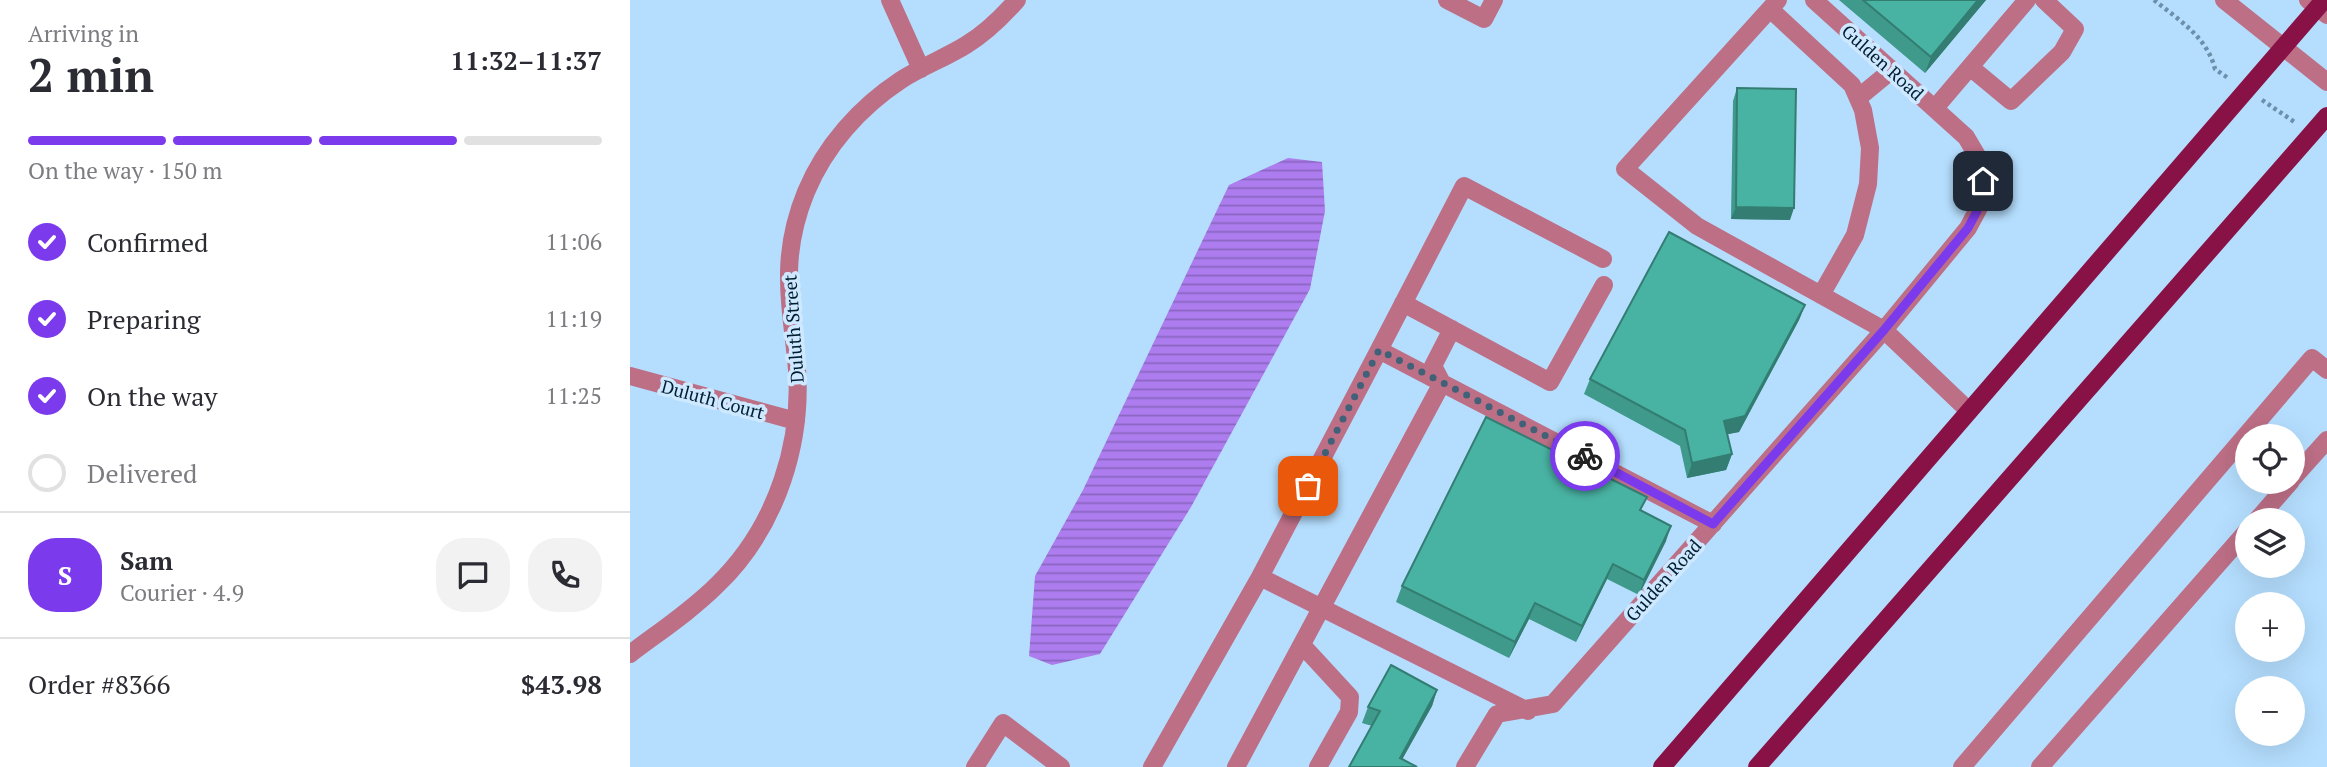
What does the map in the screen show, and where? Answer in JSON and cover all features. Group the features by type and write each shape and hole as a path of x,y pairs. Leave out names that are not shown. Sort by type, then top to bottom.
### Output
{"main road":[{"path":"1662,767 2319,6"},
{"path":"1757,767 2327,116"}],"street":[{"path":"890,0 921,69"},
{"name":"Duluth Street","path":"630,654 690,609 742,557 767,518 785,475 796,421 798,384 787,299 788,262 794,226 806,191 823,158 845,128 871,102 921,69 967,45 996,22 1017,0"},
{"path":"1447,0 1485,19 1494,0"},
{"name":"Gulden Road","path":"1528,711 1553,704 1713,524 1884,330 1968,228 1984,198 1982,164 1966,136 1814,0"},
{"path":"1935,108 2027,0"},
{"path":"1970,67 2011,101 2062,52 2075,29 2044,0"},
{"path":"2224,0 2327,82"},
{"path":"1821,295 1856,235 1868,184 1870,148 1858,98 1852,85 1774,4 1626,169 1697,226 1821,295 1884,330 1969,411"},
{"path":"1858,98 1892,70"},
{"path":"1152,767 1260,577 1464,186 1603,259"},
{"path":"1403,303 1550,382 1604,285"},
{"path":"1442,383 1433,366 1451,329"},
{"path":"1379,350 1713,524"},
{"path":"1962,767 2312,358 2327,370"},
{"name":"Duluth Court","path":"630,376 796,421"},
{"path":"1236,767 1323,610 1442,383"},
{"path":"2305,465 2327,440"},
{"path":"2268,508 2280,494"},
{"path":"2040,767 2235,545"},
{"path":"1260,577 1528,711"},
{"path":"1303,646 1350,697 1349,712 1318,767"},
{"path":"1465,767 1497,714 1528,711"},
{"path":"975,767 1003,723 1061,767"}],"path":[{"path":"2154,0 2191,30 2210,52 2215,69 2312,133"}],"shaded area":[{"path":"1288,158 1322,162 1325,211 1310,289 1191,507 1100,654 1052,665 1029,656 1035,576 1083,490 1229,185"}],"building":[{"path":"1863,0 1978,0 1931,57"},
{"path":"1737,88 1796,89 1794,208 1736,207"},
{"path":"1669,232 1805,305 1745,416 1724,421 1732,454 1692,463 1685,430 1590,379"},
{"path":"1486,417 1647,497 1640,510 1671,526 1644,580 1613,564 1582,626 1535,603 1515,642 1402,586"},
{"path":"1391,665 1437,690 1400,758 1417,767 1349,767 1380,711 1368,707"}],"way so far":[{"path":"1308,486 1379,350 1585,456"}],"route":[{"path":"1585,456 1713,524 1884,330 1968,228 1984,198 1983,181"}]}
